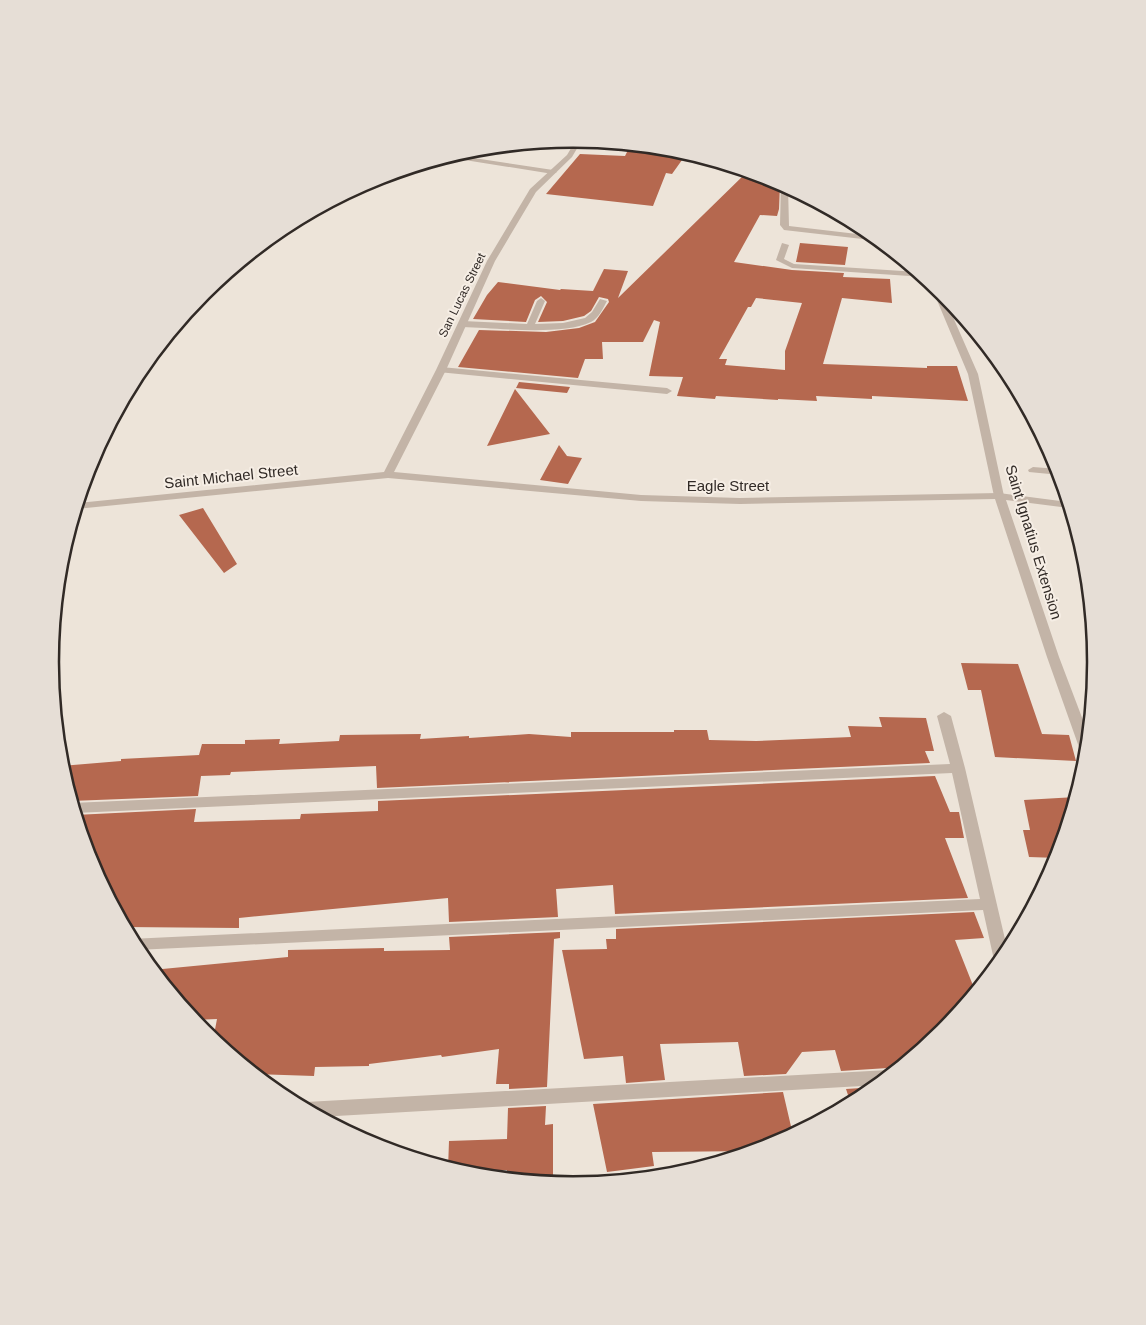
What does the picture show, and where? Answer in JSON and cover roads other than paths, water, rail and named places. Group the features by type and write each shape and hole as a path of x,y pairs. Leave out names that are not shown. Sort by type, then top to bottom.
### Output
{"street":[{"name":"San Lucas Street","path":"388,475 441,370 480,284 506,236 533,191 570,156 574,148"},
{"path":"469,159 553,172"},
{"path":"783,193 786,212 784,225 787,228 862,237"},
{"path":"785,245 780,260 792,266 910,274"},
{"path":"530,326 541,301"},
{"path":"463,324 530,326 578,323 589,319 603,302"},
{"name":"Saint Ignatius Extension","path":"944,306 973,374 1000,496 1053,657 1082,736"},
{"path":"441,370 667,391"},
{"path":"1033,470 1050,471"},
{"name":"Eagle Street","path":"388,475 642,498 724,501 1000,496 1062,504"},
{"name":"Saint Michael Street","path":"83,505 388,475"},
{"path":"944,716 958,768 1000,950"},
{"path":"80,808 958,768"},
{"path":"142,944 989,904"},
{"path":"318,1109 876,1078"}]}
